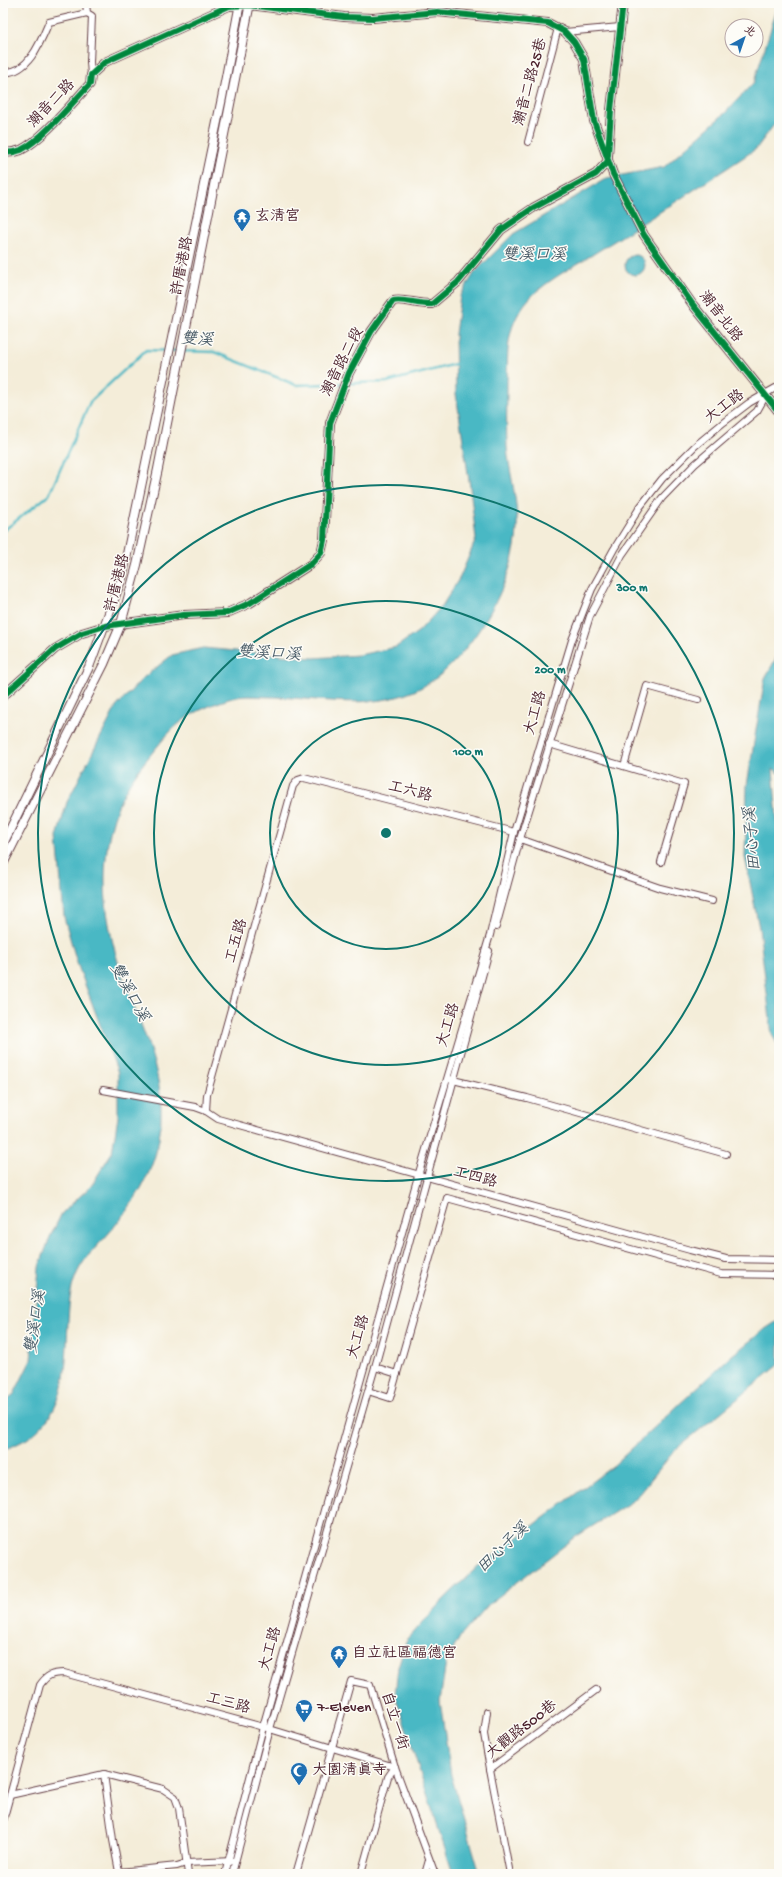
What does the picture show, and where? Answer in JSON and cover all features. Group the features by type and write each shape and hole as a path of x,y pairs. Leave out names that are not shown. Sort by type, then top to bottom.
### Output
{"street":[{"path":"86,3 88,13 92,16 91,76"},
{"path":"608,161 610,110 623,3"},
{"name":"許厝港路","path":"3,864 104,664 222,98 240,4"},
{"name":"潮音二路","path":"3,152 9,153 21,150 34,141 90,84 91,76 106,62 229,6 250,4 344,18 373,18 437,12 548,23 562,30"},
{"name":"許厝港路","path":"3,844 89,667 113,625 137,565 250,4"},
{"path":"3,72 10,72 22,66 36,51 49,22 88,13"},
{"path":"562,30 620,27"},
{"path":"562,30 584,59 594,121 608,161"},
{"name":"潮音二路25巷","path":"528,142 562,30"},
{"name":"潮音北路","path":"608,161 612,174 644,235 693,305 779,412"},
{"name":"潮音路二段","path":"3,696 55,649 82,633 113,625 184,615 227,613 250,603 311,564 321,553 324,540 330,423 336,403 349,373 371,332 393,301 399,299 410,303 432,304 458,282 501,230 534,208 596,174 608,161"},
{"path":"766,395 779,386"},
{"name":"大工路","path":"232,1874 232,1861 263,1727 446,1078 490,935 514,832 572,640 592,589 614,549 640,507 662,479 696,446 750,403 766,395"},
{"name":"大工路","path":"225,1874 232,1861 375,1367 520,840 590,616 622,555 662,498 695,464 757,411 766,395"},
{"path":"624,766 647,686 698,700"},
{"path":"542,741 684,784 661,862"},
{"name":"工六路","path":"298,780 304,778 514,832"},
{"name":"工五路","path":"206,1111 207,1095 293,786 298,780"},
{"path":"520,840 660,888 712,901"},
{"path":"446,1078 527,1098 726,1154"},
{"name":"工四路","path":"106,1090 206,1111 218,1119 418,1176 719,1257 742,1261 779,1260"},
{"path":"368,1391 390,1398 447,1198 721,1274 779,1275"},
{"path":"375,1367 397,1374"},
{"name":"工三路","path":"10,1795 40,1684 46,1676 53,1673 64,1673 263,1727 395,1767"},
{"name":"自立一街","path":"296,1874 351,1682 370,1685 395,1767"},
{"name":"大觀路500巷","path":"510,1874 490,1769 596,1690"},
{"path":"487,1712 484,1734 490,1769"},
{"path":"395,1767 435,1874"},
{"path":"361,1874 388,1777 395,1767"},
{"path":"104,1774 119,1872 186,1863 232,1861"},
{"path":"3,1821 10,1795 104,1774 163,1789 175,1797 179,1808 188,1874"},
{"path":"425,1874 429,1860"}],"water":[{"name":"雙溪口溪","path":"779,3 779,118 756,149 654,216 544,285 528,300 517,317 508,345 507,364 507,447 517,517 513,557 498,598 475,636 462,652 449,667 429,683 409,693 388,699 366,702 343,702 246,696 231,698 200,710 185,719 164,738 145,761 126,790 118,806 106,854 106,902 109,926 115,950 156,1069 161,1099 160,1131 153,1161 141,1189 124,1215 88,1256 78,1271 74,1281 71,1292 69,1312 65,1372 61,1391 54,1409 43,1425 27,1439 3,1451 3,1403 14,1394 31,1360 39,1267 50,1237 62,1213 91,1186 112,1152 118,1117 118,1073 77,963 64,917 57,837 67,802 116,707 143,678 172,655 203,648 313,658 359,655 396,647 419,631 442,606 460,577 476,539 456,394 455,334 460,296 475,272 513,234 607,178 664,167 726,112 754,82 762,58 764,58 764,50"},
{"path":"631,255 639,255 645,261 645,269 639,275 631,275 625,269 625,261"},
{"name":"田心子溪","path":"779,653 779,774 773,768 779,844 779,1047 772,1035 759,928 745,857 747,785 756,730 765,678"},
{"name":"田心子溪","path":"779,1320 779,1365 675,1450 634,1500 577,1536 489,1604 460,1637 446,1662 440,1701 451,1775 480,1874 453,1874 395,1695 398,1667 406,1641 441,1602 473,1571 614,1465 731,1356"}],"waterway":[{"name":"雙溪","path":"3,531 49,495 90,402 146,350 214,352 296,385 387,382 459,363"}],"cycle path":[{"path":"608,155 611,110 623,3"},
{"path":"3,152 21,150 38,138 57,120 90,84 91,75 105,62 229,6 249,5 344,17 373,18 437,12 548,23 565,32 574,42 584,59 594,121 613,174 644,235 693,305 779,412"},
{"path":"3,696 55,649 82,633 105,626 184,615 227,613 250,603 311,564 321,553 324,540 330,423 349,373 371,332 393,301 401,300 421,304 432,304 458,282 501,230 533,208 596,174 608,161"}],"place":[{"name":"玄清宮","path":"242,232"},
{"name":"自立社區福德宮","path":"339,1669"},
{"name":"7-Eleven","path":"304,1723"},
{"name":"大園清真寺","path":"299,1786"}]}
